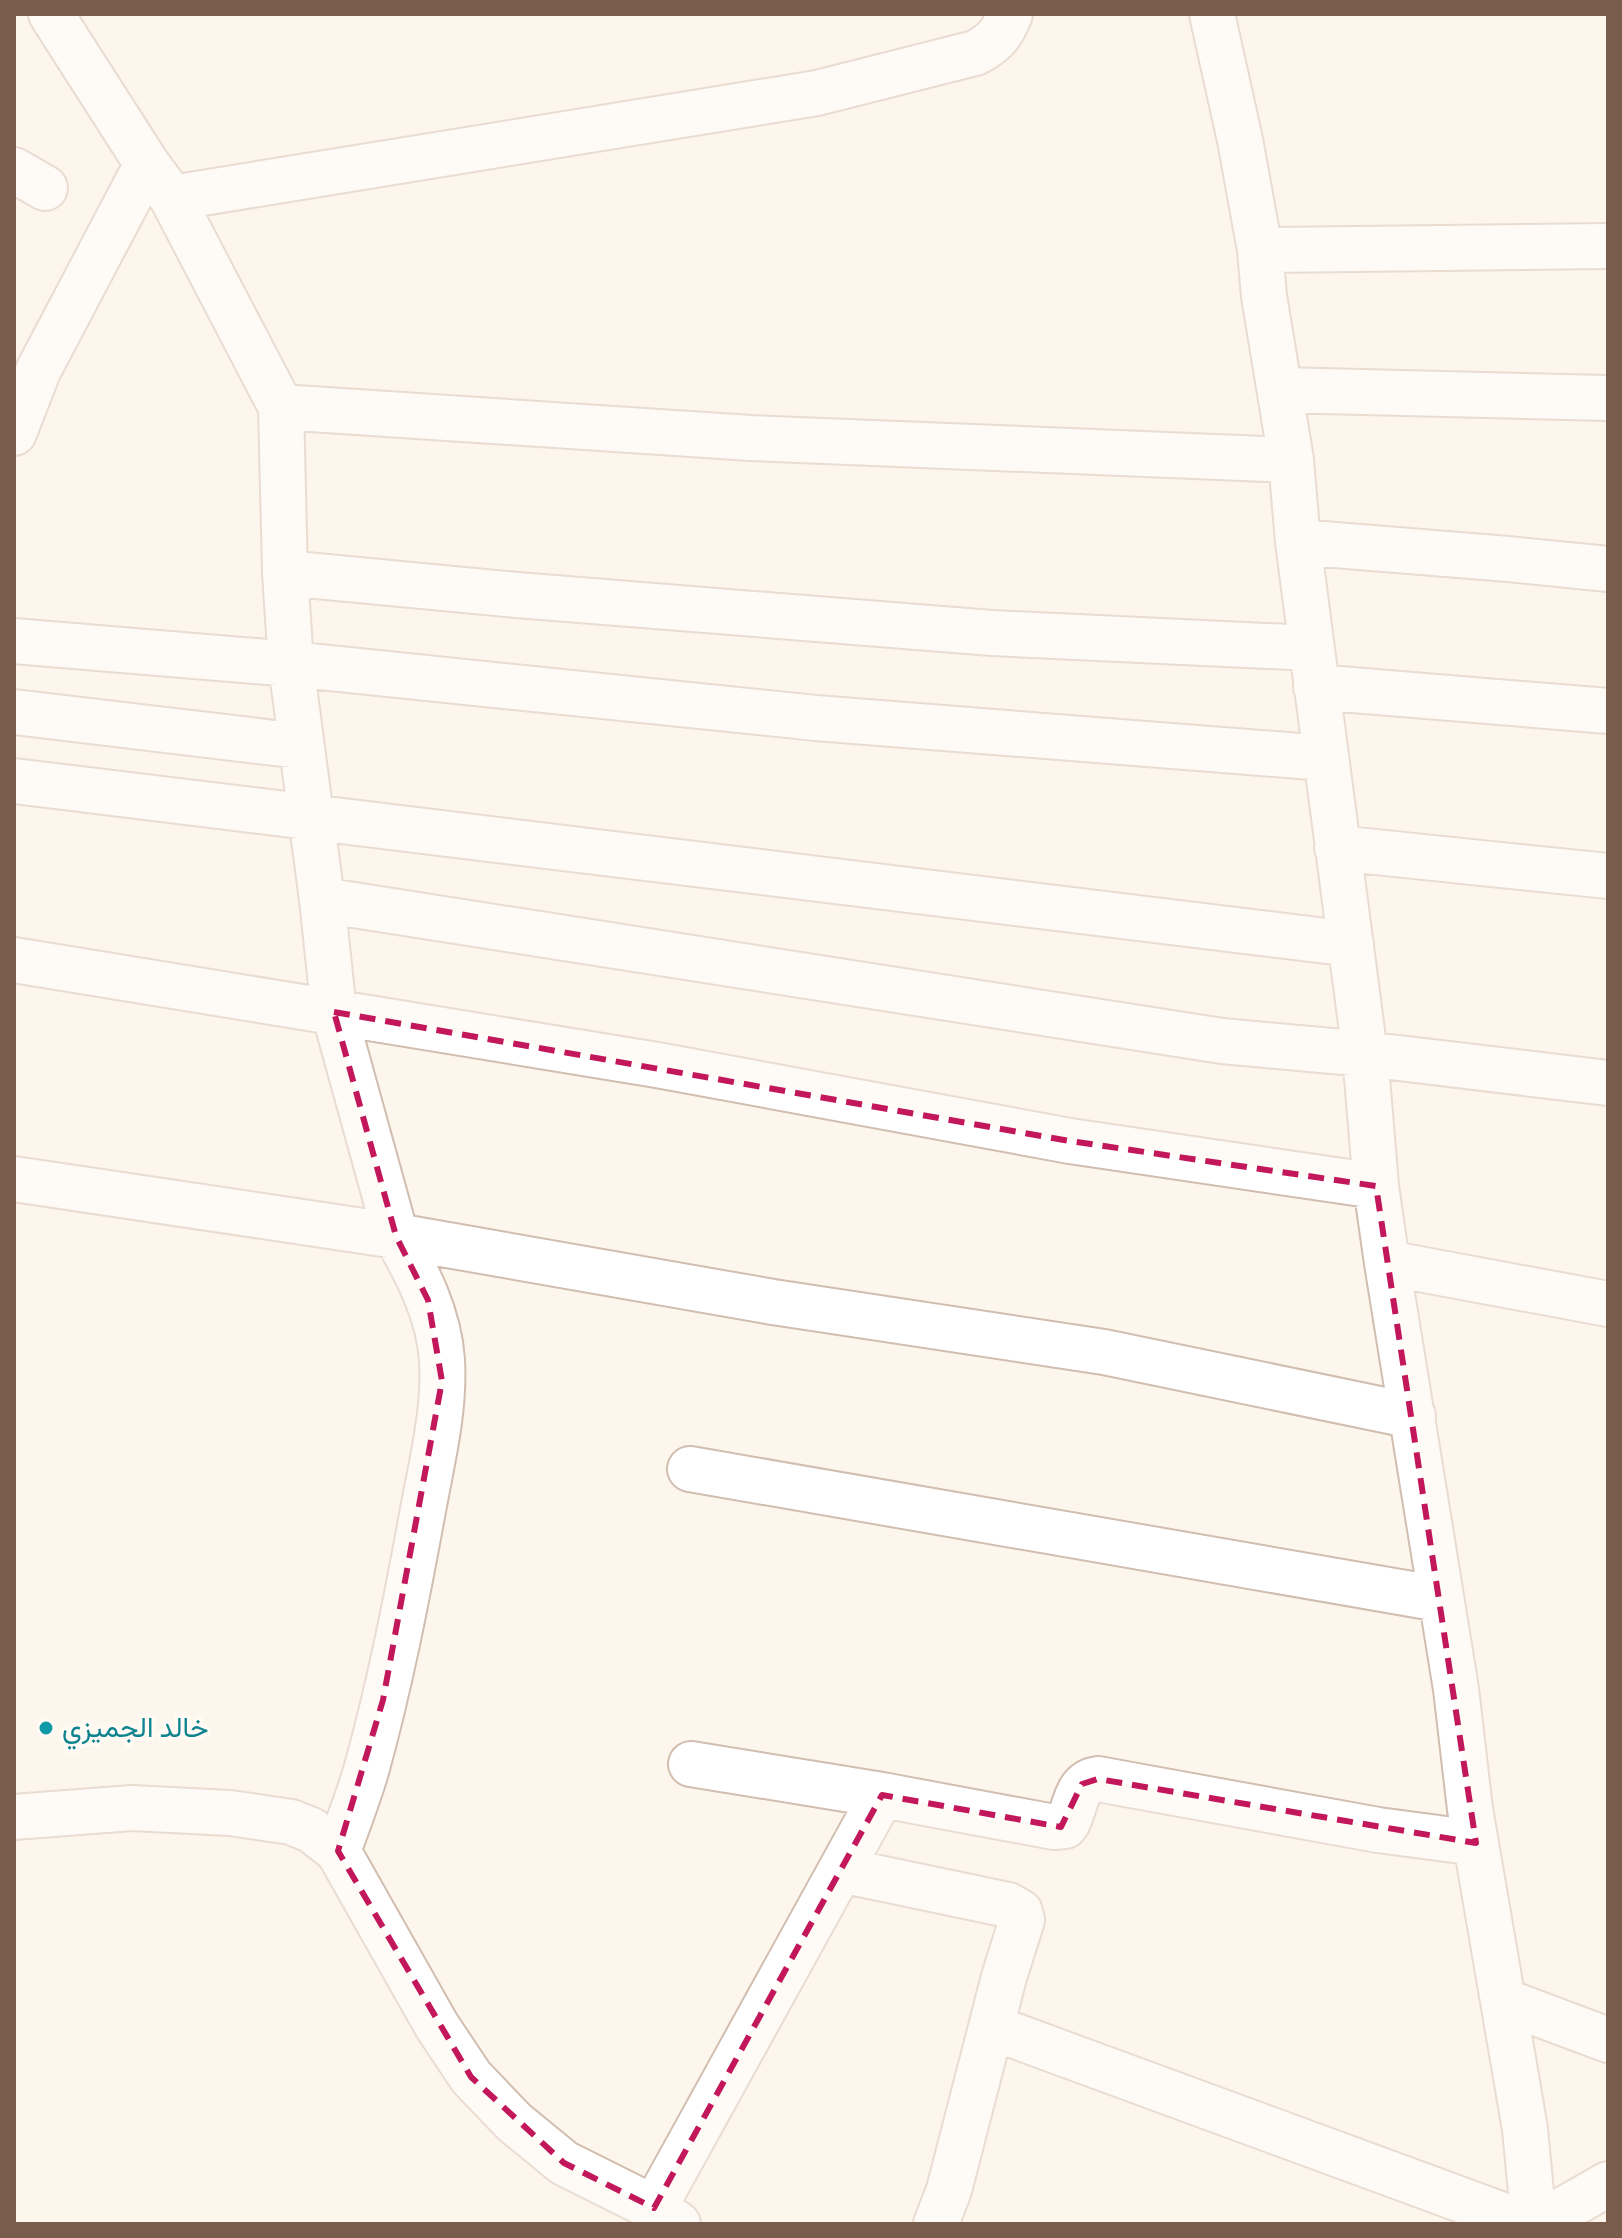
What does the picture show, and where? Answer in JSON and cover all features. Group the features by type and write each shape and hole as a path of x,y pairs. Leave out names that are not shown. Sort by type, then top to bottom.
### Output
{"street":[{"path":"51,14 159,181 281,407 285,573 291,664 334,1012 396,1236 428,1300 442,1356 438,1424 383,1700 365,1772 338,1851"},
{"path":"14,433 26,365 159,181 817,93 975,53 996,41 1010,14"},
{"path":"1212,14 1260,250 1264,296 1291,460 1313,668 1365,1054 1376,1186 1456,1689 1476,1843 1525,2129 1536,2224 1608,2184"},
{"path":"1260,250 1608,246"},
{"path":"1280,390 1608,398"},
{"path":"281,407 751,438 1291,460"},
{"path":"1298,542 1608,569"},
{"path":"285,573 992,633 1313,668 1608,711"},
{"path":"14,641 291,664 816,718 1325,758"},
{"path":"14,712 300,746"},
{"path":"14,781 1351,944"},
{"path":"1337,848 1608,876"},
{"path":"322,900 1222,1041 1365,1054 1608,1083"},
{"path":"14,960 657,1065 1070,1141 1376,1186"},
{"path":"14,1179 396,1236 773,1302 1104,1352 1413,1416"},
{"path":"1387,1263 1608,1304"},
{"path":"690,1469 1440,1599"},
{"path":"691,1764 1061,1827 1068,1822 1081,1786 1098,1779 1378,1830 1476,1843"},
{"path":"14,1817 132,1808 230,1813 291,1822 311,1830 338,1851 437,2026 471,2077 514,2122 564,2163 666,2216 882,1795"},
{"path":"841,1870 1008,1905 1020,1912 1022,1920 949,2190 936,2224"},
{"path":"1504,2001 1608,2040"},
{"path":"991,2027 1527,2224"}],"highlighted area":[{"path":"334,1012 1070,1141 1376,1186 1476,1843 1098,1779 1082,1784 1061,1827 882,1795 654,2208 564,2163 471,2077 338,1851 383,1700 442,1381 428,1300 396,1236"}],"place":[{"name":"خالد الجميزي","path":"46,1728"}]}
